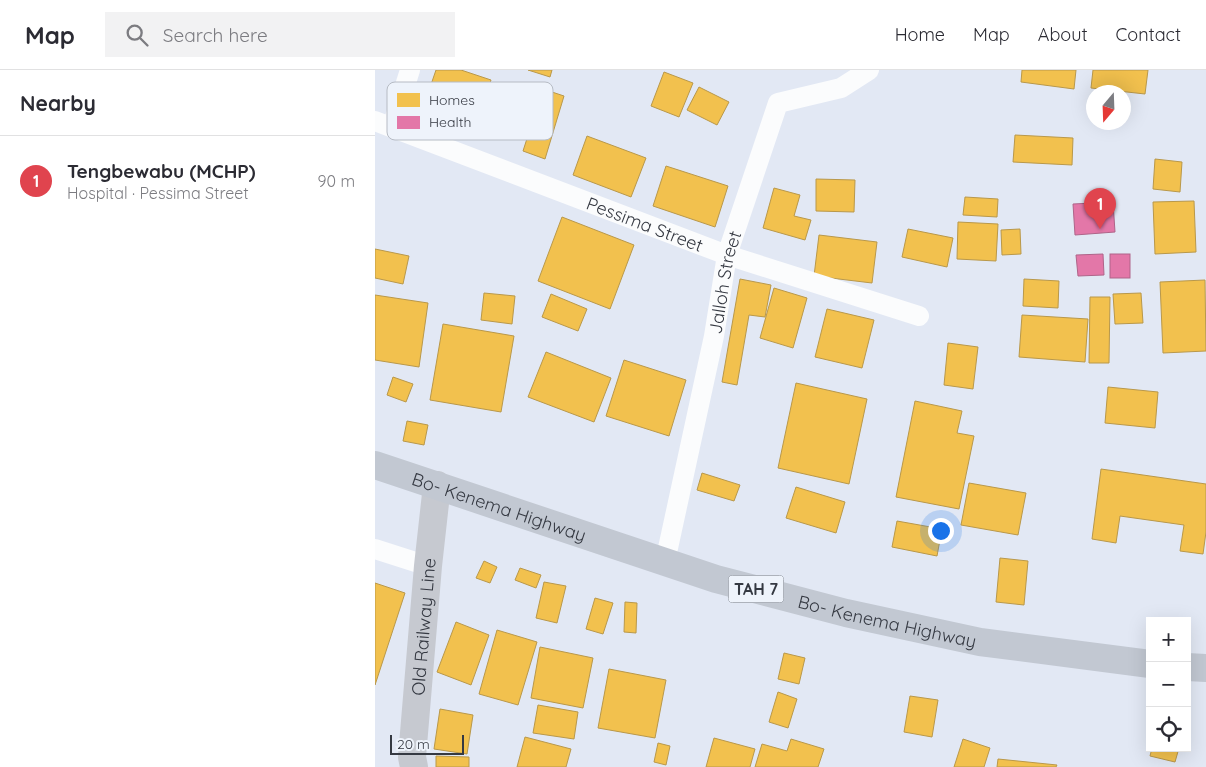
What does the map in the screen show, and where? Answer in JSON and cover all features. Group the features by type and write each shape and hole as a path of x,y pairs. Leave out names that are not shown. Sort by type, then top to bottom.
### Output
{"highway":[{"name":"Bo- Kenema Highway","path":"375,465 716,579 846,613 980,642 1146,663"},
{"path":"1191,666 1206,668"}],"street":[{"path":"405,82 411,70"},
{"name":"Jalloh Street","path":"665,562 714,336 727,256 777,102 841,88 869,70"},
{"name":"Pessima Street","path":"426,140 727,256 919,316"},
{"name":"Old Railway Line","path":"414,767 411,757 437,485"},
{"path":"375,549 428,566"}],"building: Homes":[{"path":"436,70 461,70 491,80 490,82 432,82"},
{"path":"528,70 552,70 550,77"},
{"path":"1022,70 1076,70 1074,89 1021,82"},
{"path":"1093,70 1148,70 1145,94 1131,92 1131,85 1091,85"},
{"path":"664,72 693,83 679,117 651,106"},
{"path":"699,87 729,102 717,125 687,110"},
{"path":"553,92 564,96 553,132"},
{"path":"1015,135 1073,138 1072,165 1013,162"},
{"path":"587,136 646,158 631,197 573,175"},
{"path":"527,140 551,140 545,159 523,151"},
{"path":"1155,159 1182,162 1180,192 1153,189"},
{"path":"666,166 728,186 715,227 653,206"},
{"path":"816,179 855,180 854,212 816,211"},
{"path":"774,188 800,195 794,216 811,220 805,240 763,228"},
{"path":"965,197 998,199 997,217 963,215"},
{"path":"1194,201 1196,252 1155,254 1153,202"},
{"path":"562,217 634,245 610,309 538,281"},
{"path":"958,222 998,224 996,261 957,259"},
{"path":"908,229 953,238 947,267 902,257"},
{"path":"1020,229 1021,254 1002,255 1001,230"},
{"path":"819,235 877,242 872,283 814,276"},
{"path":"375,249 409,256 403,284 375,278"},
{"path":"740,279 771,285 765,317 749,315 737,385 722,382"},
{"path":"1024,279 1059,281 1058,308 1023,306"},
{"path":"1205,280 1206,351 1163,353 1160,282"},
{"path":"774,288 807,298 793,348 760,338"},
{"path":"484,293 515,296 512,324 481,320"},
{"path":"1141,293 1143,323 1115,324 1113,294"},
{"path":"551,294 587,309 578,331 542,317"},
{"path":"375,295 428,303 419,367 375,360"},
{"path":"1090,297 1110,297 1109,363 1089,363"},
{"path":"827,309 874,320 862,368 815,357"},
{"path":"1022,315 1088,319 1085,362 1019,357"},
{"path":"443,324 514,336 501,412 430,400"},
{"path":"948,343 978,347 973,389 944,385"},
{"path":"546,352 611,378 594,422 528,397"},
{"path":"624,360 686,380 669,436 606,416"},
{"path":"393,377 413,384 406,402 387,395"},
{"path":"796,383 867,399 849,484 778,468"},
{"path":"1108,387 1158,392 1155,428 1105,423"},
{"path":"915,401 962,411 957,433 974,436 959,509 896,497"},
{"path":"407,421 428,425 424,445 403,441"},
{"path":"1101,469 1206,484 1206,532 1203,554 1180,551 1184,525 1120,516 1116,543 1092,539"},
{"path":"702,473 740,485 734,501 697,490"},
{"path":"969,483 1026,493 1018,535 961,525"},
{"path":"796,487 845,502 836,533 786,518"},
{"path":"897,521 942,529 937,556 892,547"},
{"path":"1000,558 1028,561 1024,605 996,602"},
{"path":"484,561 497,567 490,583 476,578"},
{"path":"520,568 541,575 536,588 515,580"},
{"path":"544,582 566,586 557,623 536,618"},
{"path":"375,583 405,593 375,685"},
{"path":"595,598 613,603 603,634 586,629"},
{"path":"625,602 637,603 636,633 624,632"},
{"path":"456,622 489,635 471,685 437,672"},
{"path":"497,630 537,642 518,705 479,694"},
{"path":"540,647 593,658 583,708 531,698"},
{"path":"784,653 805,658 799,684 778,679"},
{"path":"609,669 666,680 655,738 598,728"},
{"path":"778,692 797,699 788,728 769,722"},
{"path":"910,696 938,700 932,737 904,732"},
{"path":"538,705 578,712 574,739 533,733"},
{"path":"440,709 473,715 467,754 434,749"},
{"path":"525,737 571,749 566,767 517,767"},
{"path":"714,738 755,749 750,767 706,767"},
{"path":"791,739 824,749 818,767 755,767 762,744 787,751"},
{"path":"963,739 990,748 984,767 954,767"},
{"path":"658,743 670,746 666,765 654,762"},
{"path":"1151,752 1178,752 1175,762 1150,756"},
{"path":"436,756 469,757 469,767 436,767"},
{"path":"998,759 1057,765 1056,767 997,767"}],"building: Health":[{"path":"1113,202 1115,232 1075,235 1073,204"},
{"path":"1103,254 1104,275 1078,276 1076,255"},
{"path":"1110,254 1130,254 1130,278 1110,278"}],"place":[{"name":"Tengbewabu (MCHP)","path":"1100,229"}]}
